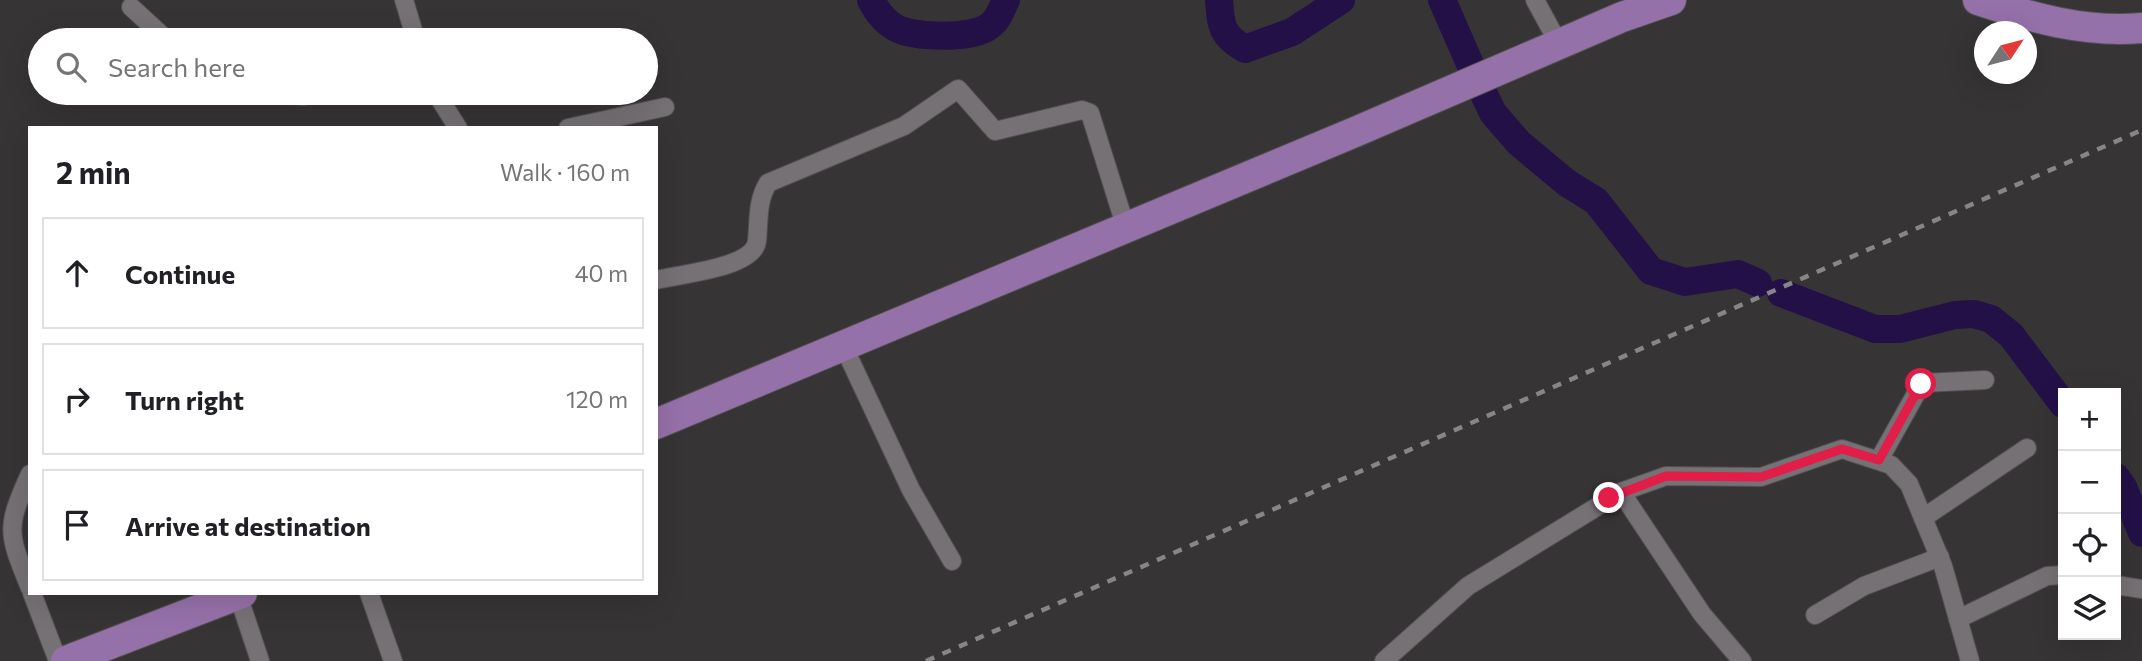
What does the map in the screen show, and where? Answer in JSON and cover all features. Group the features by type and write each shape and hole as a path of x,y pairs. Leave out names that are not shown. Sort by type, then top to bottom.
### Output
{"highway":[{"path":"658,423 1560,46 1622,17 1671,0"},
{"path":"1978,0 2064,24 2110,30 2142,28"},
{"path":"66,661 237,595"}],"street":[{"path":"404,0 412,28"},
{"path":"1535,0 1560,46"},
{"path":"131,7 154,28"},
{"path":"658,279 746,258 757,245 759,205 768,183 904,126 958,89 995,131 1087,111 1093,116 1126,228"},
{"path":"444,105 457,126"},
{"path":"577,126 665,107"},
{"path":"843,345 911,489 953,561"},
{"path":"1879,460 1922,383 1985,380"},
{"path":"1923,518 2027,448"},
{"path":"1384,661 1468,586 1621,492 1666,476 1761,477 1842,449 1891,465 1901,474 1940,557 1970,661"},
{"path":"28,479 10,527 12,544 28,583"},
{"path":"1621,492 1705,619 1742,661"},
{"path":"1815,615 1864,586 1940,557"},
{"path":"1958,619 2048,576 2058,575"},
{"path":"2121,585 2142,589"},
{"path":"33,595 58,661"},
{"path":"240,595 260,661"},
{"path":"370,595 393,661"}],"waterway":[{"path":"871,0 888,23 896,28 916,34 943,36 969,34 988,27 997,18 1006,0"},
{"path":"1219,0 1224,29 1231,39 1245,49 1292,32 1341,0"},
{"path":"1442,0 1470,64"},
{"path":"1483,92 1493,113 1519,143 1567,183 1596,201 1651,271 1685,282 1738,274 1758,283"},
{"path":"1781,293 1875,329 1900,329 1955,315 1974,314 1991,319 2011,335 2058,397"},
{"path":"2121,484 2142,533"}],"railway":[{"path":"926,661 2142,130"}],"route":[{"path":"1609,498 1659,477 1671,475 1761,477 1833,450 1849,449 1879,460 1921,384"}]}
